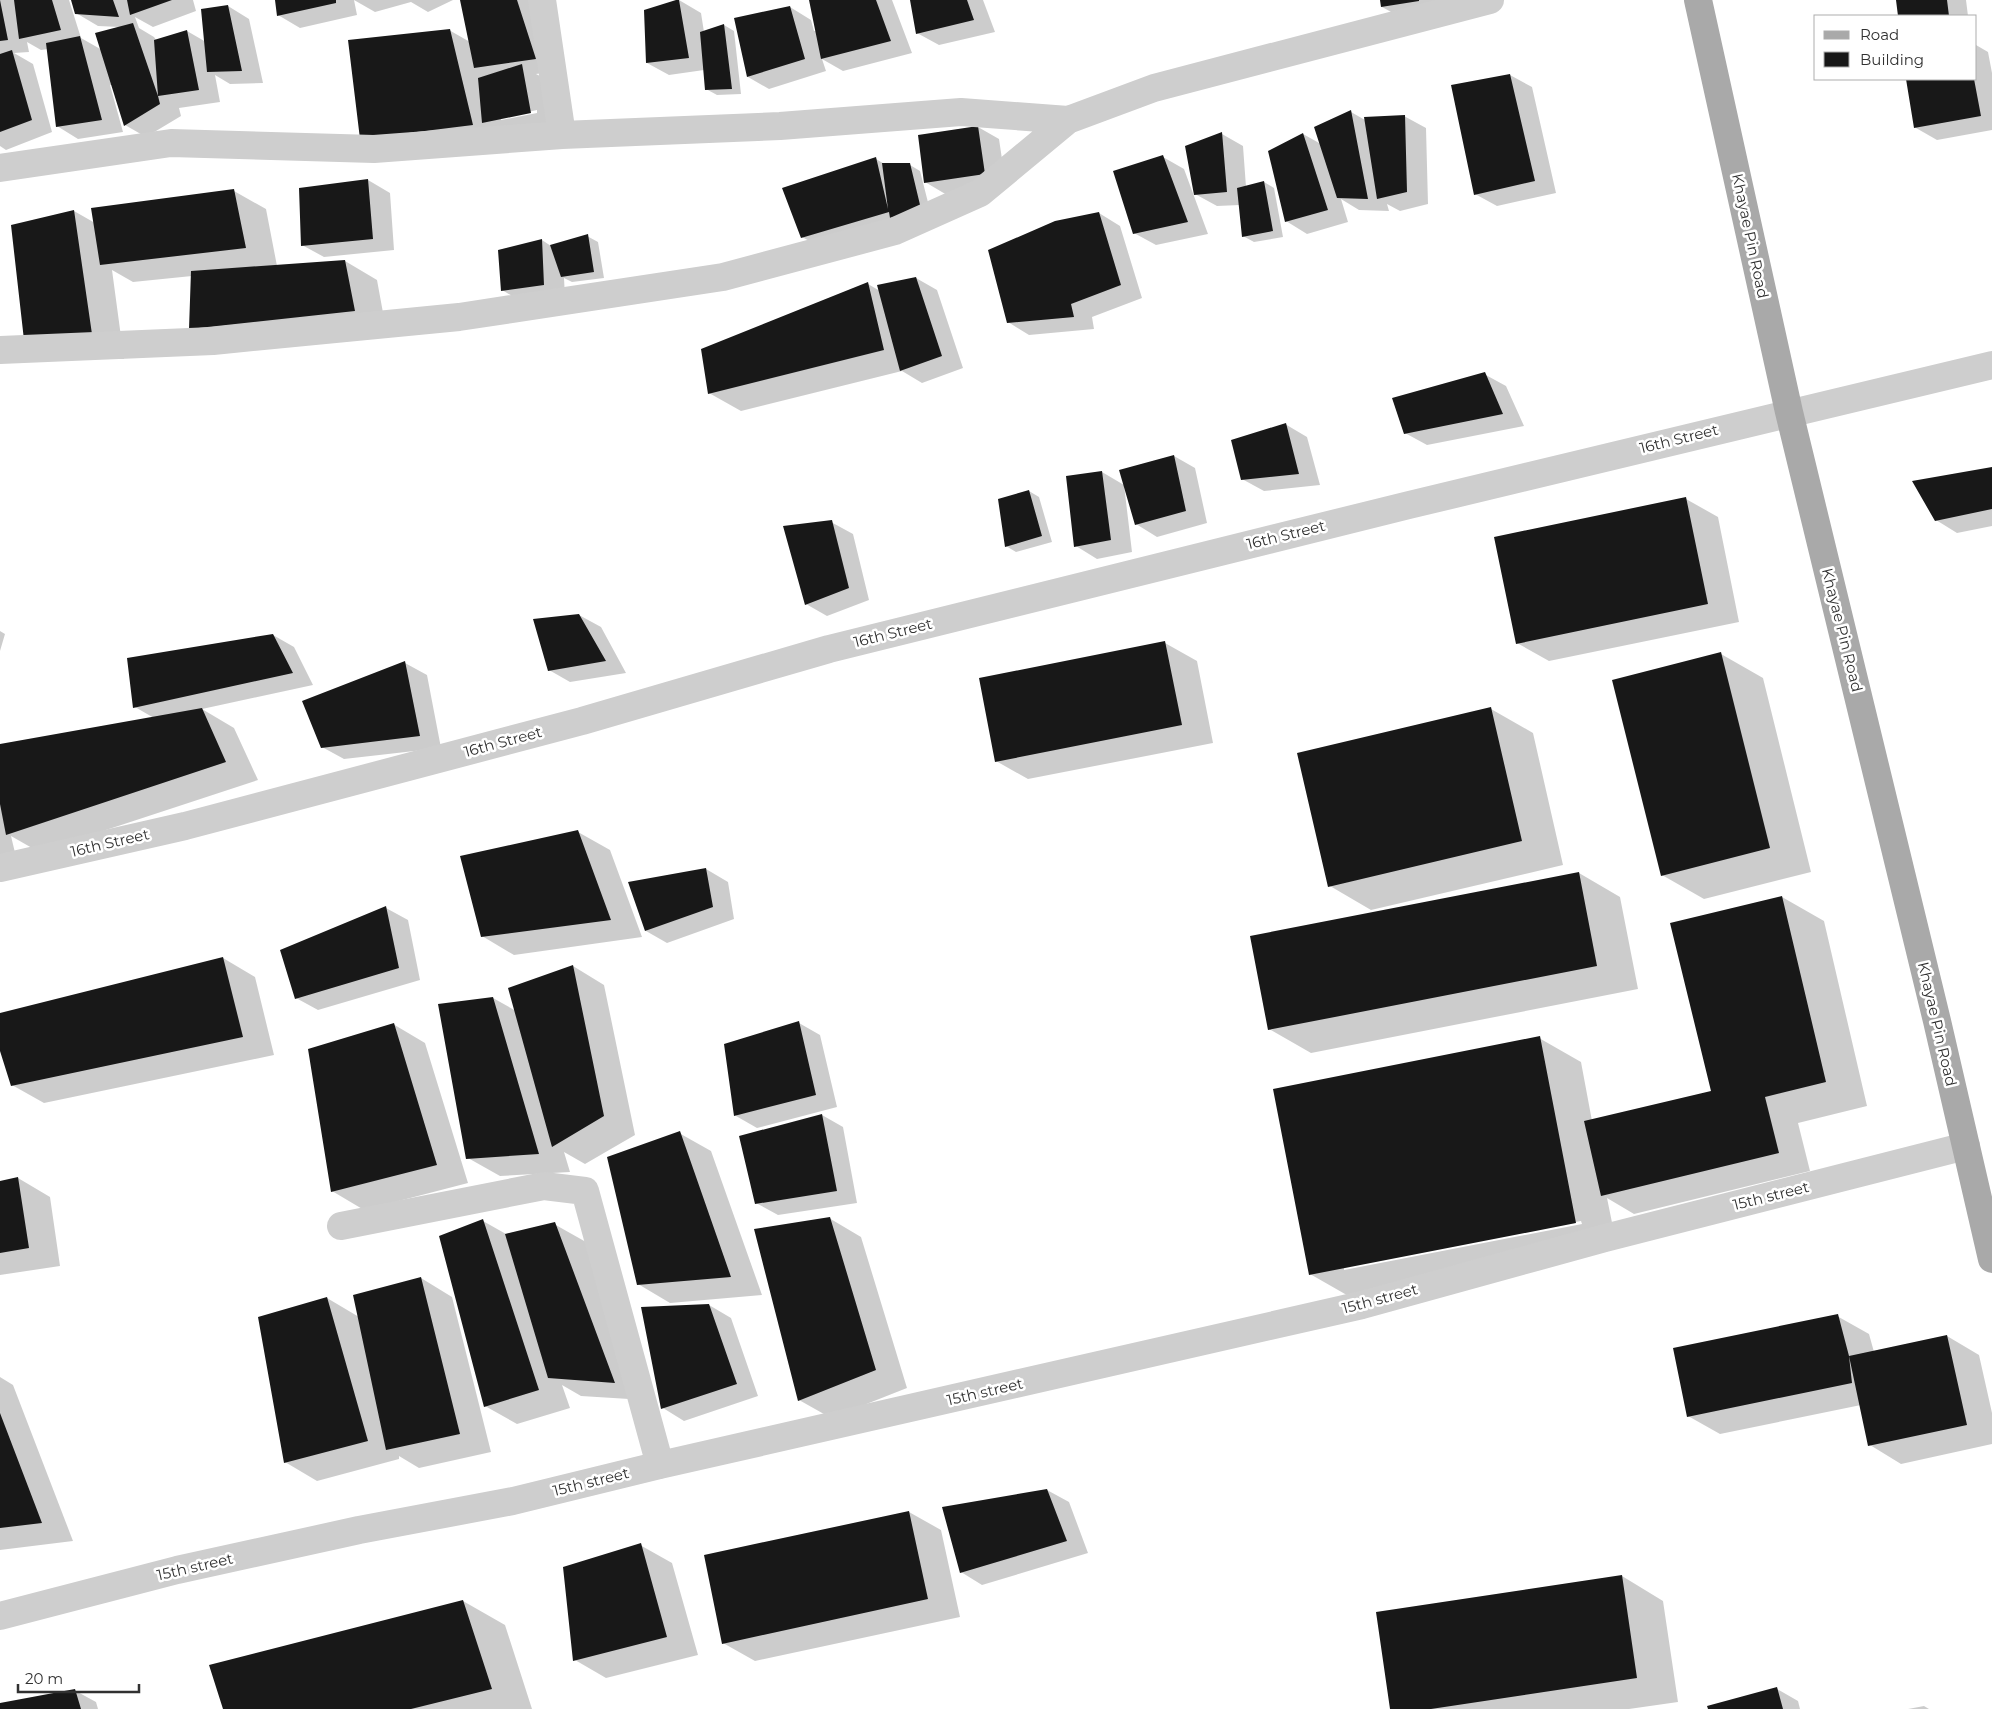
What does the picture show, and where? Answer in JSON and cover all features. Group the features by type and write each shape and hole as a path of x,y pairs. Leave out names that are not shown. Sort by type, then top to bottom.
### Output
{"main road":[{"name":"Khayae Pin Road","path":"1698,0 1789,412 1992,1259"}],"street":[{"path":"542,0 562,135"},
{"path":"0,350 213,341 420,320 723,277 895,231 980,194 1068,120 1154,88 1490,0"},
{"path":"0,168 171,143 374,148 562,135 780,126 961,112 1068,120"},
{"name":"16th Street","path":"0,868 185,826 478,749 694,690 829,649 1789,412 1992,365"},
{"name":"15th street","path":"0,1616 177,1570 360,1530 513,1501 660,1465 1362,1305 1615,1236 1966,1146"},
{"path":"341,1226 544,1186 586,1191 660,1465"}],"building":[{"path":"0,0 8,40 0,41"},
{"path":"14,0 52,0 61,30 19,39"},
{"path":"71,0 113,0 119,17 75,14"},
{"path":"127,0 172,0 130,15"},
{"path":"275,0 336,0 336,3 277,16"},
{"path":"460,0 517,0 536,59 474,68"},
{"path":"679,0 689,58 646,63 644,10"},
{"path":"809,0 876,0 891,41 821,59"},
{"path":"910,0 967,0 974,20 916,34"},
{"path":"1380,0 1419,0 1419,1 1381,7"},
{"path":"1896,0 1947,0 1949,15 1898,15"},
{"path":"228,5 242,71 207,72 201,9"},
{"path":"790,6 805,59 747,77 734,18"},
{"path":"133,23 160,104 124,126 95,33"},
{"path":"724,24 732,89 705,90 700,32"},
{"path":"450,29 473,125 360,139 348,40"},
{"path":"187,30 199,90 158,96 154,40"},
{"path":"80,36 102,120 56,127 46,43"},
{"path":"12,50 32,120 0,132 0,54"},
{"path":"522,64 531,113 482,123 478,78"},
{"path":"1510,74 1535,181 1474,195 1451,85"},
{"path":"1906,80 1974,80 1981,116 1914,128"},
{"path":"1351,110 1368,199 1337,198 1314,127"},
{"path":"1405,115 1407,192 1377,199 1364,117"},
{"path":"978,126 985,174 924,183 918,135"},
{"path":"1222,132 1227,192 1194,195 1185,146"},
{"path":"1303,133 1328,210 1285,222 1268,151"},
{"path":"1163,155 1188,222 1133,234 1113,171"},
{"path":"876,157 888,209 882,163 910,163 921,209 890,218 889,212 801,238 782,188"},
{"path":"368,179 373,239 301,246 299,188"},
{"path":"1264,181 1273,231 1242,237 1237,188"},
{"path":"234,189 246,248 100,265 91,208"},
{"path":"74,210 93,341 24,340 11,225"},
{"path":"1099,212 1121,285 1071,304 1074,317 1007,323 988,250 1055,221"},
{"path":"588,234 594,272 561,277 550,245"},
{"path":"542,239 544,285 501,291 498,250"},
{"path":"345,260 355,311 189,329 191,271"},
{"path":"916,277 942,356 900,371 877,285"},
{"path":"868,282 884,350 708,394 701,349"},
{"path":"1485,372 1503,414 1404,434 1392,398"},
{"path":"1286,423 1299,474 1241,480 1231,440"},
{"path":"1174,455 1186,511 1135,525 1119,470"},
{"path":"1992,467 1992,509 1935,521 1912,481"},
{"path":"1102,471 1111,540 1074,547 1066,476"},
{"path":"1029,490 1042,536 1005,547 998,499"},
{"path":"1686,497 1708,604 1516,644 1494,537"},
{"path":"832,520 849,588 805,605 783,526"},
{"path":"579,614 606,661 548,671 533,619"},
{"path":"273,634 293,673 133,708 127,658"},
{"path":"1165,641 1182,725 995,762 979,678"},
{"path":"1721,652 1770,848 1661,876 1612,680"},
{"path":"405,661 420,736 321,748 302,701"},
{"path":"1491,707 1522,841 1328,887 1297,753"},
{"path":"202,708 226,762 6,835 0,804 0,744"},
{"path":"578,830 611,920 481,937 460,856"},
{"path":"706,868 713,907 645,931 628,882"},
{"path":"1579,872 1597,966 1268,1030 1250,936"},
{"path":"1782,896 1826,1082 1765,1097 1779,1153 1601,1196 1584,1121 1711,1091 1670,923"},
{"path":"386,906 399,968 295,999 280,950"},
{"path":"223,957 243,1037 11,1086 0,1051 0,1013"},
{"path":"573,965 604,1116 552,1147 508,988"},
{"path":"493,997 539,1154 466,1159 438,1004"},
{"path":"799,1021 816,1095 734,1116 724,1044"},
{"path":"394,1023 437,1165 331,1192 308,1049"},
{"path":"1540,1036 1576,1223 1309,1275 1273,1089"},
{"path":"822,1114 837,1191 755,1204 739,1136"},
{"path":"680,1131 731,1277 637,1285 607,1157"},
{"path":"18,1177 29,1248 0,1253 0,1181"},
{"path":"830,1217 876,1370 798,1401 754,1229"},
{"path":"483,1219 539,1390 484,1407 439,1236"},
{"path":"555,1222 615,1383 548,1378 505,1234"},
{"path":"421,1277 460,1434 386,1450 353,1295"},
{"path":"327,1297 368,1441 284,1463 258,1317"},
{"path":"709,1304 737,1384 661,1409 641,1307"},
{"path":"1838,1314 1849,1356 1852,1383 1687,1417 1673,1348"},
{"path":"1947,1335 1967,1425 1868,1446 1849,1356"},
{"path":"0,1413 42,1523 0,1528"},
{"path":"1047,1489 1067,1541 960,1573 942,1507"},
{"path":"909,1511 928,1599 722,1644 704,1555"},
{"path":"641,1543 667,1637 573,1661 563,1567"},
{"path":"1622,1575 1637,1678 1431,1709 1390,1709 1376,1612"},
{"path":"463,1600 492,1689 411,1709 223,1709 209,1665"},
{"path":"1777,1687 1783,1709 1708,1709 1707,1706"},
{"path":"75,1689 81,1709 0,1709 0,1703"}]}
